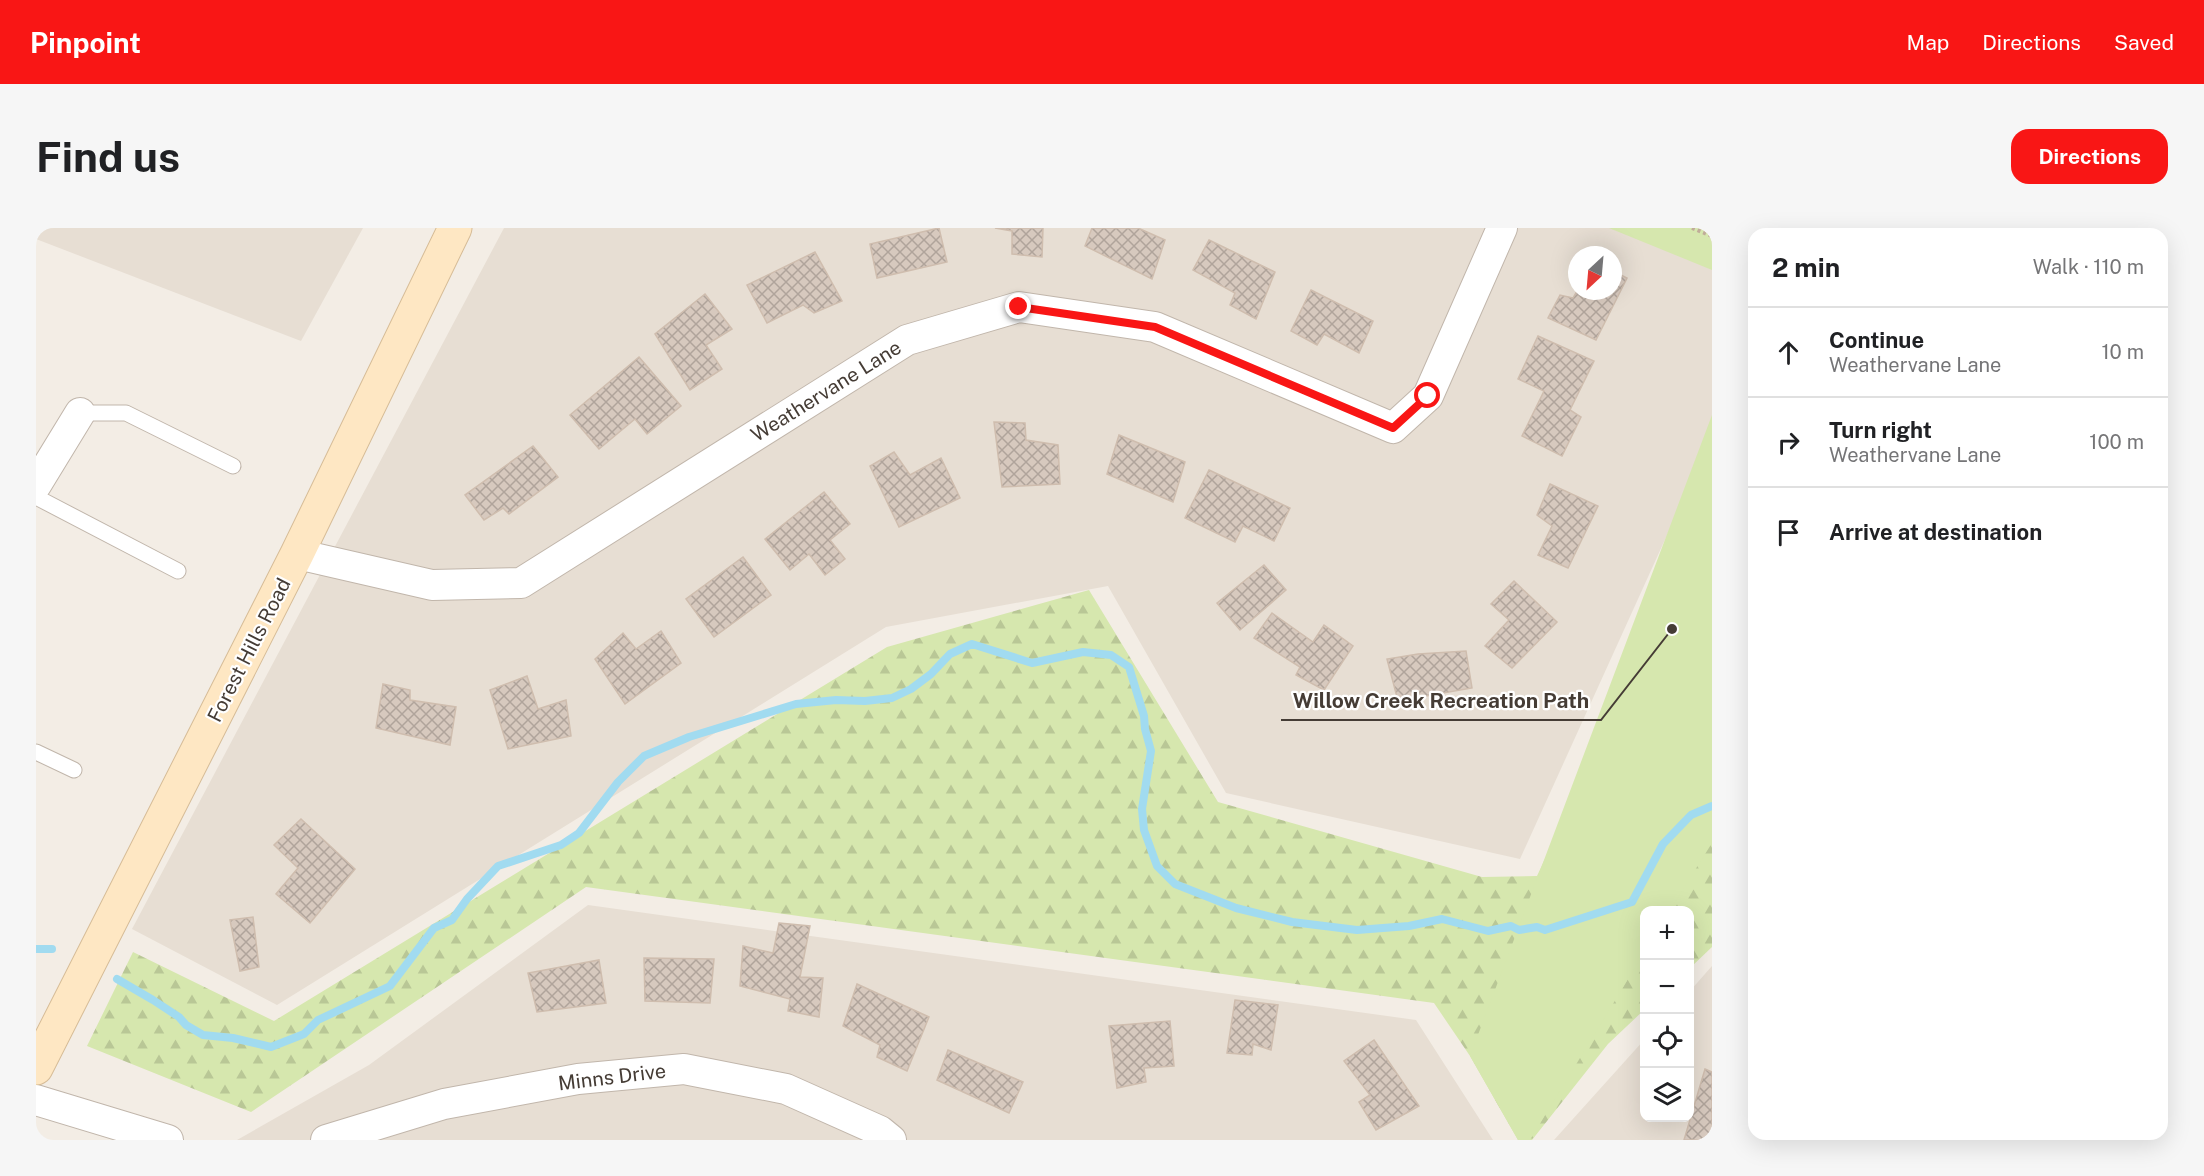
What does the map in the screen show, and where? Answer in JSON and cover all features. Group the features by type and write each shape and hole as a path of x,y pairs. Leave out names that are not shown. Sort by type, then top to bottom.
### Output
{"street":[{"name":"Forest Hills Road","path":"36,1068 297,554 455,228"},
{"name":"Weathervane Lane","path":"297,554 432,585 521,583 907,340 1019,307 1155,327 1393,428 1428,396 1502,228"},
{"path":"36,485 80,413"},
{"name":"Minns Drive","path":"326,1140 444,1104 578,1079 684,1069 786,1089 880,1131 891,1140"},
{"path":"36,1100 168,1140"}],"lane":[{"path":"80,413 126,414 232,466"},
{"path":"36,497 178,571"},
{"path":"36,752 74,770"}],"path":[{"path":"1692,228 1712,236"}],"shaded area":[{"path":"36,228 363,228 301,341 36,239"},
{"path":"504,228 1712,228 1712,436 1520,859 1226,793 1108,586 886,627 277,1005 132,929"},
{"path":"588,905 1416,1020 1493,1140 237,1140 369,1065"},
{"path":"1712,966 1712,1140 1554,1140 1640,1044 1640,1122 1694,1122 1694,986"}],"green space":[{"path":"1609,228 1712,228 1712,270"},
{"path":"1712,415 1712,843 1673,906 1640,906 1640,960 1530,1140 1518,1140 1470,1056"},
{"path":"1676,576 1712,590 1712,947 1694,964 1694,906 1640,906 1640,1014 1608,1044 1532,1140 1518,1140 1470,1056 1434,1003 586,887 251,1112 87,1046 133,952 274,1021 887,647 1089,590 1218,802 1482,877 1537,876"}],"building":[{"path":"939,228 947,262 877,278 870,244"},
{"path":"995,228 1043,228 1042,257 1012,254 1012,231"},
{"path":"1092,228 1138,228 1165,240 1152,279 1085,246"},
{"path":"1209,240 1275,272 1256,319 1230,305 1235,293 1193,270"},
{"path":"815,252 842,301 814,313 803,305 767,323 747,285"},
{"path":"1622,276 1627,278 1622,288"},
{"path":"1311,290 1373,321 1359,353 1324,334 1317,345 1291,331"},
{"path":"705,294 732,329 706,345 722,369 690,390 655,334"},
{"path":"1560,295 1568,297 1568,300 1616,300 1596,340 1548,318"},
{"path":"1538,336 1594,361 1570,410 1581,417 1562,456 1522,436 1544,391 1518,379"},
{"path":"639,357 681,406 647,434 635,419 599,449 570,415"},
{"path":"994,422 1025,423 1026,440 1058,445 1060,484 1002,487"},
{"path":"1119,435 1185,462 1173,502 1107,474"},
{"path":"533,446 558,477 509,514 503,508 484,520 465,495"},
{"path":"894,452 910,475 941,458 960,498 899,527 870,466"},
{"path":"1209,470 1290,508 1274,541 1243,526 1235,542 1185,518"},
{"path":"1550,484 1598,506 1568,568 1538,555 1552,526 1537,515"},
{"path":"824,492 850,524 830,540 845,559 825,575 809,554 790,570 765,539"},
{"path":"743,557 771,595 714,637 686,599"},
{"path":"1264,565 1286,590 1240,630 1217,603"},
{"path":"1514,581 1557,622 1512,668 1485,646 1509,620 1491,604"},
{"path":"1272,613 1313,642 1324,625 1353,646 1324,690 1296,675 1300,667 1254,638"},
{"path":"661,631 681,663 625,704 595,659 623,633 636,649"},
{"path":"1466,651 1472,688 1398,701 1387,659 1418,654"},
{"path":"527,676 538,709 566,700 571,736 508,749 490,690"},
{"path":"383,684 410,690 410,700 456,707 450,745 376,728"},
{"path":"301,819 355,869 310,923 276,894 298,868 274,845"},
{"path":"253,917 259,967 240,971 230,920"},
{"path":"779,923 810,926 800,977 823,978 819,1017 788,1011 790,999 740,986 743,946 773,953"},
{"path":"644,958 714,959 710,1003 645,1001"},
{"path":"599,960 606,1003 537,1012 528,973"},
{"path":"857,984 929,1017 907,1071 877,1057 880,1045 843,1026"},
{"path":"1235,1000 1278,1005 1271,1050 1253,1044 1252,1055 1227,1053"},
{"path":"1170,1021 1174,1066 1144,1068 1146,1082 1117,1088 1109,1026"},
{"path":"1374,1040 1419,1106 1376,1130 1359,1102 1370,1095 1344,1061"},
{"path":"948,1050 1023,1082 1009,1113 937,1080"},
{"path":"1705,1069 1712,1072 1712,1140 1684,1140 1689,1122 1694,1122 1694,1106"}],"waterway":[{"path":"117,979 153,1000 203,1035 233,1038 271,1047 304,1034 318,1020 390,986 434,928 452,920 467,899 498,866 561,845 579,833 618,782 644,756 689,737 796,704 892,698 911,689 931,674 950,654 972,644 1032,663 1083,652 1111,655 1129,667 1144,716 1151,751 1142,809 1144,830 1157,866 1175,884 1236,908 1292,922 1357,930 1409,926 1442,919 1488,931 1511,926 1519,930 1537,927 1545,930 1632,902 1663,844 1691,815 1712,806"},
{"path":"36,949 52,949"}],"place":[{"name":"Willow Creek Recreation Path","path":"1672,629"}],"route":[{"path":"1019,307 1155,327 1393,428 1428,396"}]}
